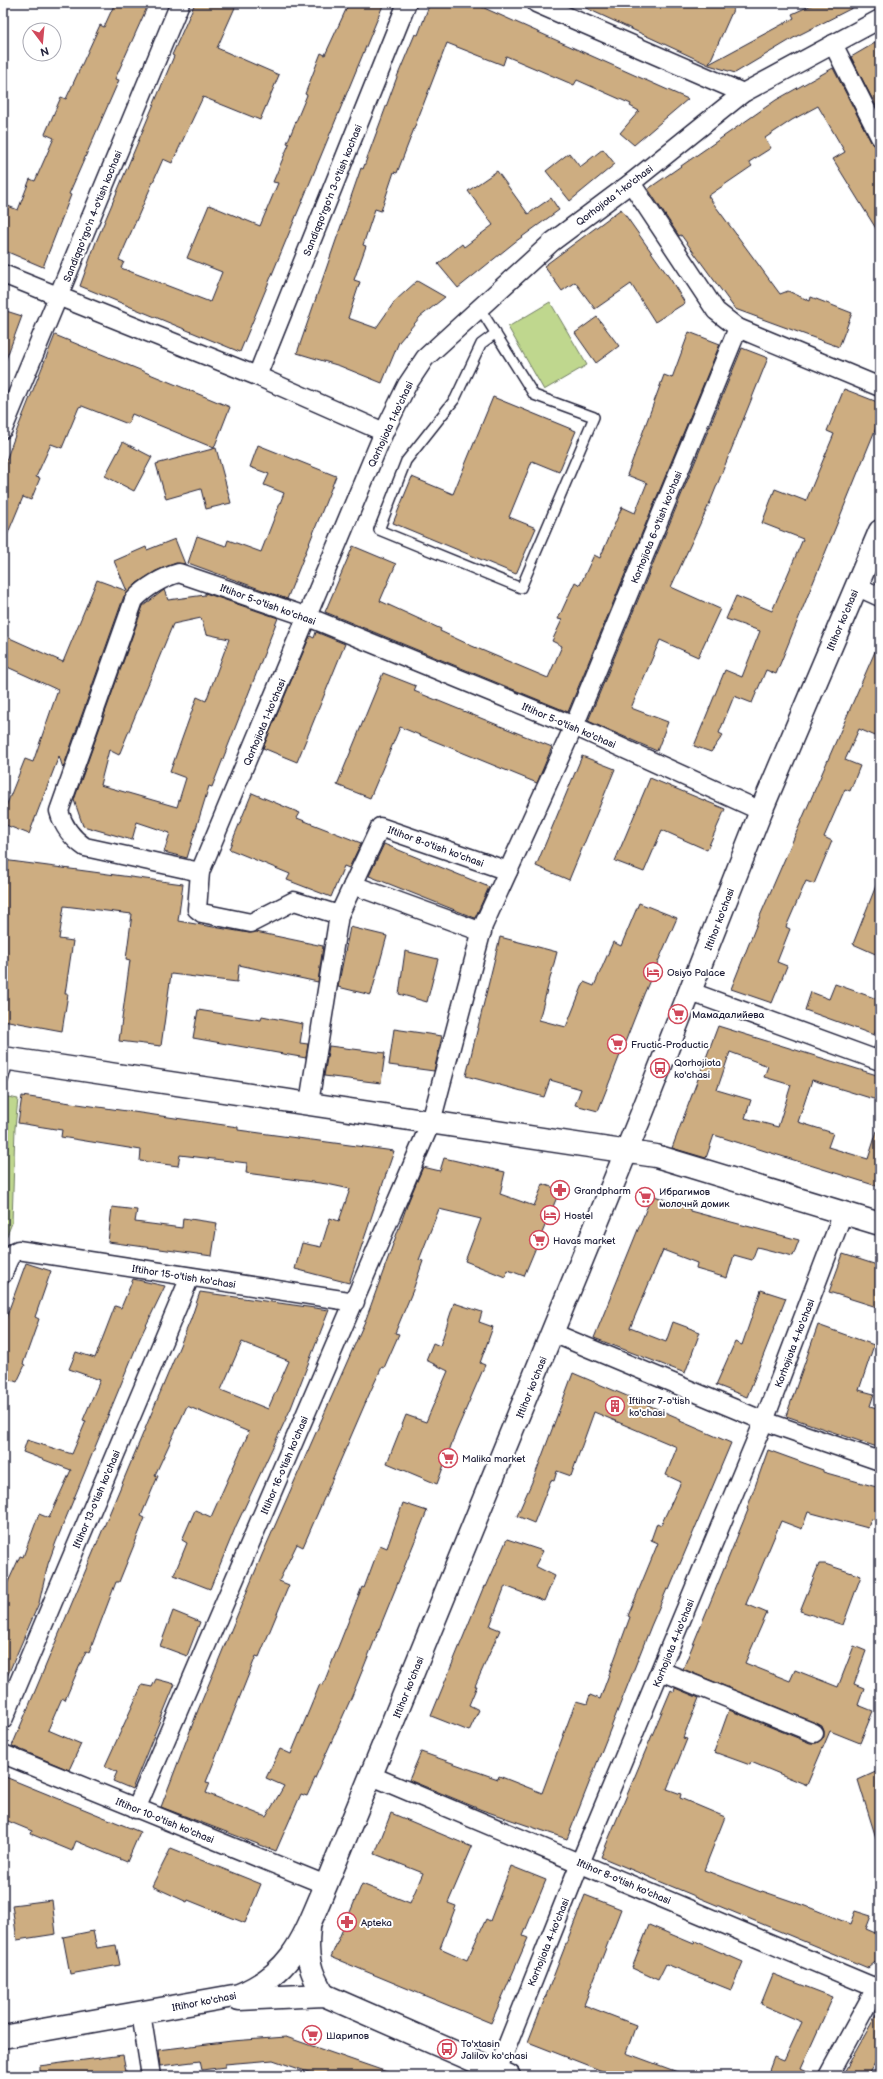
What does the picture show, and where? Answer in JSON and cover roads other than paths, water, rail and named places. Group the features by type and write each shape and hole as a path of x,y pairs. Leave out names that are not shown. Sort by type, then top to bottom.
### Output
{"main road":[{"name":"Iftihor ko'chasi","path":"3,2037 239,1995 258,1987 275,1975 289,1959 309,1924 372,1776 691,992 761,811 880,531"},
{"path":"6,1058 656,1156 880,1224"},
{"path":"309,1924 307,1944 309,1962 314,1980 324,1995"},
{"path":"219,1999 324,1995 495,2073"}],"street":[{"name":"Sandiqqo'rgo'n 4-o'tish kochasi","path":"3,429 180,3"},
{"name":"Sandiqqo'rgo'n 3-o'tish kochasi","path":"257,376 407,3"},
{"path":"536,3 743,93"},
{"name":"Qorhojiota 1-ko'chasi","path":"339,915 294,901 251,923 202,913 197,909 200,872 308,617 384,432 407,385 425,358 479,307 552,242 631,183 743,93 880,19"},
{"path":"833,44 880,137"},
{"path":"631,183 716,311 738,328 880,387"},
{"path":"3,274 257,376 384,432"},
{"name":"Korhojiota 6-o'tish ko'chasi","path":"574,726 738,328"},
{"name":"Iftihor 5-o'tish ko'chasi","path":"200,872 85,847 77,842 62,821 59,811 134,600 143,591 173,574 179,573 308,617 574,726 761,811"},
{"path":"856,586 880,597"},
{"path":"431,1122 482,932 574,726"},
{"name":"Iftihor 8-o'tish ko'chasi","path":"308,1103 339,915 380,827 508,871"},
{"path":"353,885 482,932"},
{"path":"691,992 879,1056"},
{"name":"Iftihor 16-o'tish ko'chasi","path":"136,1809 431,1122"},
{"name":"Korhojiota 4-ko'chasi","path":"495,2073 580,1863 764,1421 843,1213"},
{"name":"Iftihor 15-o'tish ko'chasi","path":"3,1274 13,1251 18,1250 355,1302"},
{"name":"Iftihor 13-o'tish ko'chasi","path":"3,1720 190,1277"},
{"path":"552,1333 764,1421 880,1461"},
{"path":"661,1671 814,1733"},
{"name":"Iftihor 10-o'tish ko'chasi","path":"3,1754 326,1885"},
{"name":"Iftihor 8-o'tish ko'chasi","path":"372,1776 878,1986"},
{"path":"828,2076 878,1986"},
{"path":"141,2013 151,2076"}],"lane":[{"path":"479,307 496,333 534,396 594,418 521,588 379,530 406,461 455,399 481,344 496,333"},
{"path":"3,1080 6,1058"}],"place":[{"name":"Osiyo Palace","path":"653,972"},
{"name":"Мамадалийева","path":"678,1014"},
{"name":"Fructic-Productic","path":"617,1044"},
{"name":"Qorhojiota ko'chasi","path":"660,1068"},
{"name":"Grandpharm","path":"560,1190"},
{"name":"Ибрагимов молочнй домик","path":"645,1197"},
{"name":"Hostel","path":"550,1215"},
{"name":"Havas market","path":"539,1240"},
{"name":"Iftihor 7-o'tish ko'chasi","path":"615,1406"},
{"name":"Malika market","path":"448,1458"},
{"name":"Apteka","path":"347,1922"},
{"name":"Шарипов","path":"312,2035"},
{"name":"To'xtasin Jalilov ko'chasi","path":"447,2049"}]}
